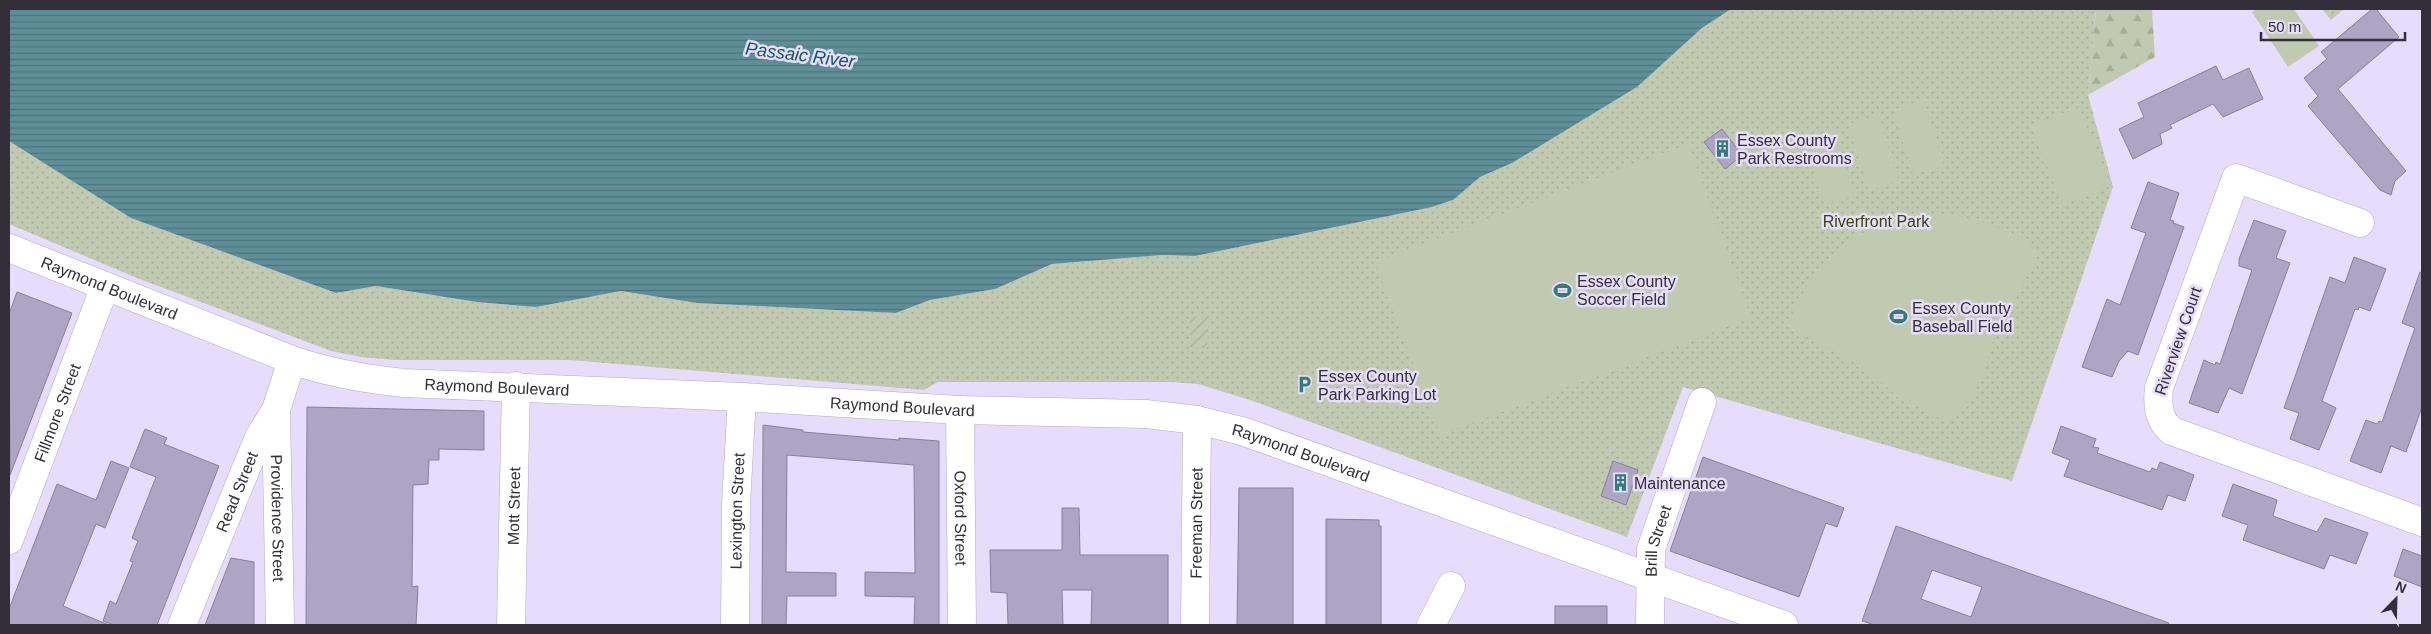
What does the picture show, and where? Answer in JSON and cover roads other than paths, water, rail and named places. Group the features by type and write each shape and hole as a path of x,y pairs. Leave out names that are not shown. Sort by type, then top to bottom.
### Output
{"street":[{"name":"Riverview Court","path":"2360,223 2236,178 2159,388 2157,401 2160,415 2172,432 2422,522"},
{"name":"Raymond Boulevard","path":"9,248 292,360 327,371 365,379 404,383 516,386 960,410 1146,414 1198,420 1242,431 1784,625"},
{"name":"Fillmore Street","path":"9,540 105,286"},
{"name":"Read Street","path":"182,625 259,437 276,410 292,360"},
{"name":"Mott Street","path":"512,625 516,386"},
{"name":"Lexington Street","path":"735,625 736,504 742,397"},
{"name":"Brill Street","path":"1650,625 1650,549 1702,402"},
{"name":"Providence Street","path":"276,410 280,625"},
{"name":"Oxford Street","path":"960,410 962,625"},
{"name":"Freeman Street","path":"1195,625 1198,420"},
{"path":"1432,625 1451,586"}],"water":[{"name":"Passaic River","path":"9,9 1731,9 1702,28 1637,87 1512,163 1480,177 1453,200 1432,207 1195,256 1162,255 1052,264 995,289 930,300 896,313 697,303 621,291 536,307 477,302 376,286 336,293 131,218 9,141"}],"place":[{"name":"Essex County Park Restrooms","path":"1723,149"},
{"name":"Essex County Soccer Field","path":"1563,290"},
{"name":"Essex County Baseball Field","path":"1898,317"},
{"name":"Essex County Park Parking Lot","path":"1304,385"},
{"name":"Maintenance","path":"1620,483"}],"park label":[{"name":"Riverfront Park","path":"1876,221"}]}
